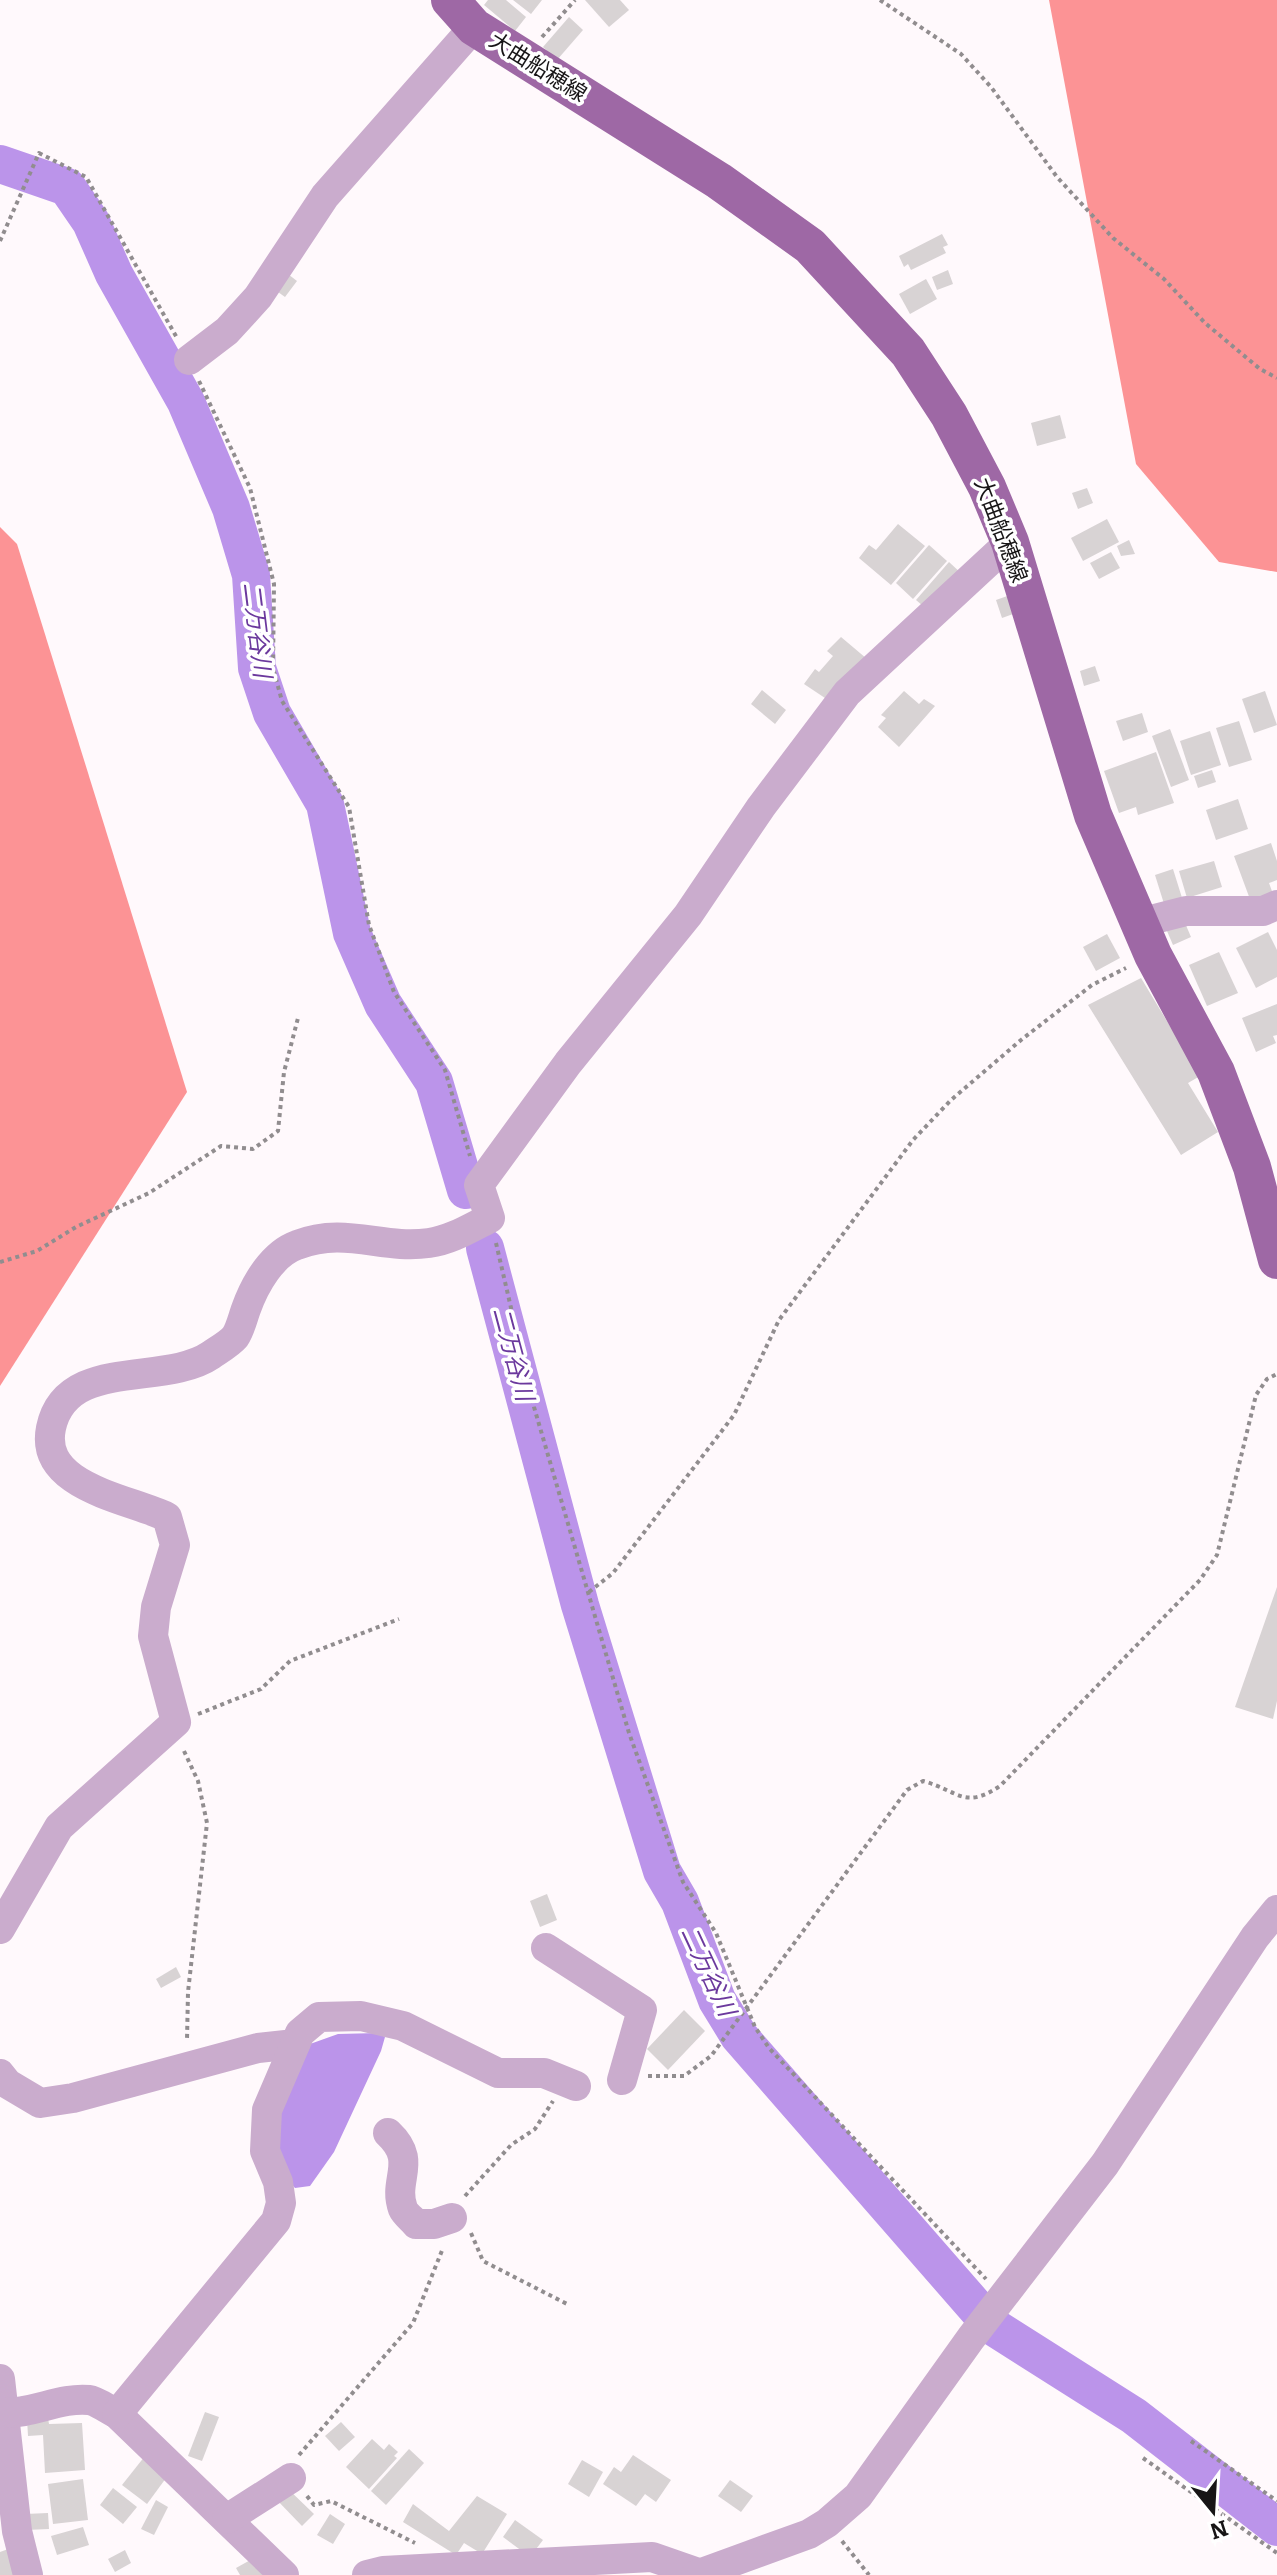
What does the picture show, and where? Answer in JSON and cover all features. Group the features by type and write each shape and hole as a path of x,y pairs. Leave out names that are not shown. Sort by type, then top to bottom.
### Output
{"main road":[{"name":"大曲船穂線","path":"462,14 524,58 719,181 810,246 908,352 949,415 987,487 1010,542 1093,815 1146,939 1216,1072 1252,1167 1277,1260"}],"street":[{"path":"189,360 227,331 258,297 325,196 462,14"},
{"path":"0,1929 59,1827 176,1722 153,1636 156,1607 175,1545 167,1517 94,1489 59,1469 48,1443 53,1419 70,1394 97,1379 182,1370 208,1357 235,1336 248,1301 272,1261 295,1246 332,1235 427,1244 454,1237 490,1218 479,1185 568,1063 688,915 761,807 847,693 1010,542"},
{"path":"1146,939 1186,911 1263,911 1277,905"},
{"path":"367,2575 383,2571 442,2571 652,2557 697,2574 809,2534 827,2523 858,2496 971,2338 1105,2164 1255,1937 1277,1910"},
{"path":"546,1948 642,2010 622,2080"},
{"path":"117,2414 276,2221 281,2203 278,2182 265,2151 267,2110 300,2033 319,2017 361,2016 403,2026 498,2073 544,2073 576,2086"},
{"path":"0,2074 8,2084 40,2103 73,2098 258,2048 295,2044"},
{"path":"388,2133 402,2148 406,2169 402,2187 403,2209 416,2224 434,2224 456,2212"},
{"path":"0,2379 17,2531 28,2575"},
{"path":"2,2413 25,2414 55,2404 90,2400 117,2414 284,2575"},
{"path":"227,2519 291,2478"}],"path":[{"path":"524,58 575,0"},
{"path":"880,0 961,54 991,87 1057,177 1113,238 1164,279 1205,323 1260,369 1277,378"},
{"path":"0,241 39,153 86,177 189,360 250,488 274,584 273,668 282,701 349,807 369,925 394,992 445,1070 479,1185"},
{"path":"589,1592 613,1573 734,1415 779,1320 913,1140 951,1100 1146,939"},
{"path":"0,1262 37,1251 76,1227 149,1193 221,1146 253,1149 278,1131 284,1072 298,1018"},
{"path":"490,1218 534,1407 629,1733 683,1882 716,1933 747,2010 769,2048 1001,2299"},
{"path":"622,2080 660,2074 684,2076 711,2056 907,1790 923,1781 965,1800 981,1798 1000,1786 1200,1580 1217,1555 1256,1395 1267,1379 1277,1374"},
{"path":"194,2066 185,2029 207,1823 198,1781 180,1743 176,1722 261,1689 290,1661 399,1619"},
{"path":"442,2571 410,2538 331,2501 314,2505 291,2478 302,2448 413,2323 434,2276 456,2212 468,2191 511,2145 535,2129 557,2096 576,2086"},
{"path":"456,2212 483,2261 569,2305"},
{"path":"1191,2441 1277,2501"},
{"path":"1143,2458 1277,2553"},
{"path":"827,2523 869,2575"}],"shaded area":[{"path":"1049,0 1277,0 1277,572 1219,562 1136,464"},
{"path":"0,527 17,544 187,1092 0,1386"},
{"path":"378,2033 385,2037 381,2051 334,2152 310,2186 295,2188 283,2172 277,2135 286,2097 310,2044 338,2034"}],"building":[{"path":"488,0 506,0 526,17 515,31 484,5"},
{"path":"513,0 542,0 531,14"},
{"path":"585,0 620,0 629,10 609,27"},
{"path":"569,17 583,30 557,60 543,47"},
{"path":"942,234 948,245 943,247 946,253 911,270 908,264 904,267 899,256"},
{"path":"948,270 953,284 937,290 932,277"},
{"path":"284,271 297,281 285,297 271,287"},
{"path":"926,279 937,299 910,314 899,294"},
{"path":"1060,415 1066,438 1037,446 1031,423"},
{"path":"1087,488 1093,503 1078,509 1072,493"},
{"path":"1107,519 1119,542 1083,561 1071,538"},
{"path":"898,524 925,546 891,585 859,558 869,545 876,550"},
{"path":"1129,540 1135,554 1121,556 1117,546"},
{"path":"929,545 947,561 913,599 896,583"},
{"path":"1111,552 1120,568 1099,579 1090,563"},
{"path":"949,562 963,575 930,612 916,600"},
{"path":"1013,594 1019,612 1002,618 996,600"},
{"path":"841,637 873,664 831,702 804,684 815,669 819,672 833,656 827,651"},
{"path":"1095,666 1100,681 1084,686 1080,671"},
{"path":"762,690 786,710 775,724 751,704"},
{"path":"904,691 919,704 924,699 935,706 899,747 878,727 886,718 881,715"},
{"path":"1265,691 1277,725 1254,733 1242,699"},
{"path":"1142,713 1148,732 1123,741 1116,721"},
{"path":"1239,721 1252,760 1229,767 1216,728"},
{"path":"1170,729 1189,780 1171,787 1152,736"},
{"path":"1210,731 1221,765 1191,775 1180,741"},
{"path":"1156,752 1174,803 1138,815 1136,807 1119,813 1104,771"},
{"path":"1212,770 1216,782 1198,788 1194,776"},
{"path":"1238,799 1248,829 1216,840 1206,810"},
{"path":"1271,843 1277,861 1277,880 1269,883 1273,894 1251,902 1234,856"},
{"path":"1214,861 1222,887 1187,898 1179,871"},
{"path":"1173,869 1183,901 1165,907 1155,875"},
{"path":"1182,916 1191,937 1173,945 1164,924"},
{"path":"1268,932 1277,950 1277,977 1256,988 1236,948"},
{"path":"1107,934 1120,958 1096,971 1083,947"},
{"path":"1219,952 1238,993 1207,1006 1189,965"},
{"path":"1141,978 1200,1076 1188,1083 1218,1132 1181,1155 1088,1005"},
{"path":"1277,1004 1277,1035 1273,1036 1276,1043 1256,1052 1242,1018"},
{"path":"1277,1587 1277,1701 1273,1719 1235,1707"},
{"path":"547,1894 557,1920 540,1927 530,1901"},
{"path":"176,1967 181,1977 161,1988 156,1979"},
{"path":"684,2010 705,2031 668,2070 647,2049"},
{"path":"205,2412 219,2417 202,2461 188,2456"},
{"path":"48,2418 49,2424 82,2423 85,2470 45,2473 43,2435 28,2436 27,2419"},
{"path":"341,2422 355,2437 339,2451 325,2436"},
{"path":"372,2439 384,2450 389,2444 398,2452 394,2456 397,2458 369,2489 346,2467"},
{"path":"409,2449 424,2463 386,2505 371,2491"},
{"path":"633,2455 671,2480 656,2502 645,2494 636,2506 603,2484 614,2467 621,2472"},
{"path":"145,2456 169,2474 147,2504 122,2485"},
{"path":"582,2460 603,2472 589,2497 568,2484"},
{"path":"83,2479 88,2520 53,2524 48,2484"},
{"path":"730,2480 753,2496 741,2512 718,2496"},
{"path":"286,2487 314,2514 302,2526 275,2498"},
{"path":"113,2488 137,2507 123,2524 100,2505"},
{"path":"477,2496 507,2514 482,2554 464,2543 456,2555 403,2522 413,2504 449,2531"},
{"path":"156,2500 168,2507 154,2535 141,2529"},
{"path":"48,2513 49,2529 26,2530 25,2514"},
{"path":"330,2514 345,2524 333,2544 317,2535"},
{"path":"515,2520 543,2540 530,2557 503,2537"},
{"path":"83,2527 89,2545 57,2555 51,2536"},
{"path":"11,2548 20,2575 0,2575 0,2552"},
{"path":"125,2550 131,2563 115,2572 108,2559"},
{"path":"254,2558 263,2575 240,2575 236,2568"}],"waterway":[{"name":"二万谷川","path":"0,164 67,187 91,222 114,274 186,402 231,508 251,575 257,668 272,713 325,804 352,933 383,1004 434,1082 466,1190"},
{"name":"二万谷川","path":"485,1248 580,1605 662,1871 680,1902 717,2000 739,2036 992,2326 1134,2416 1277,2527"}]}
